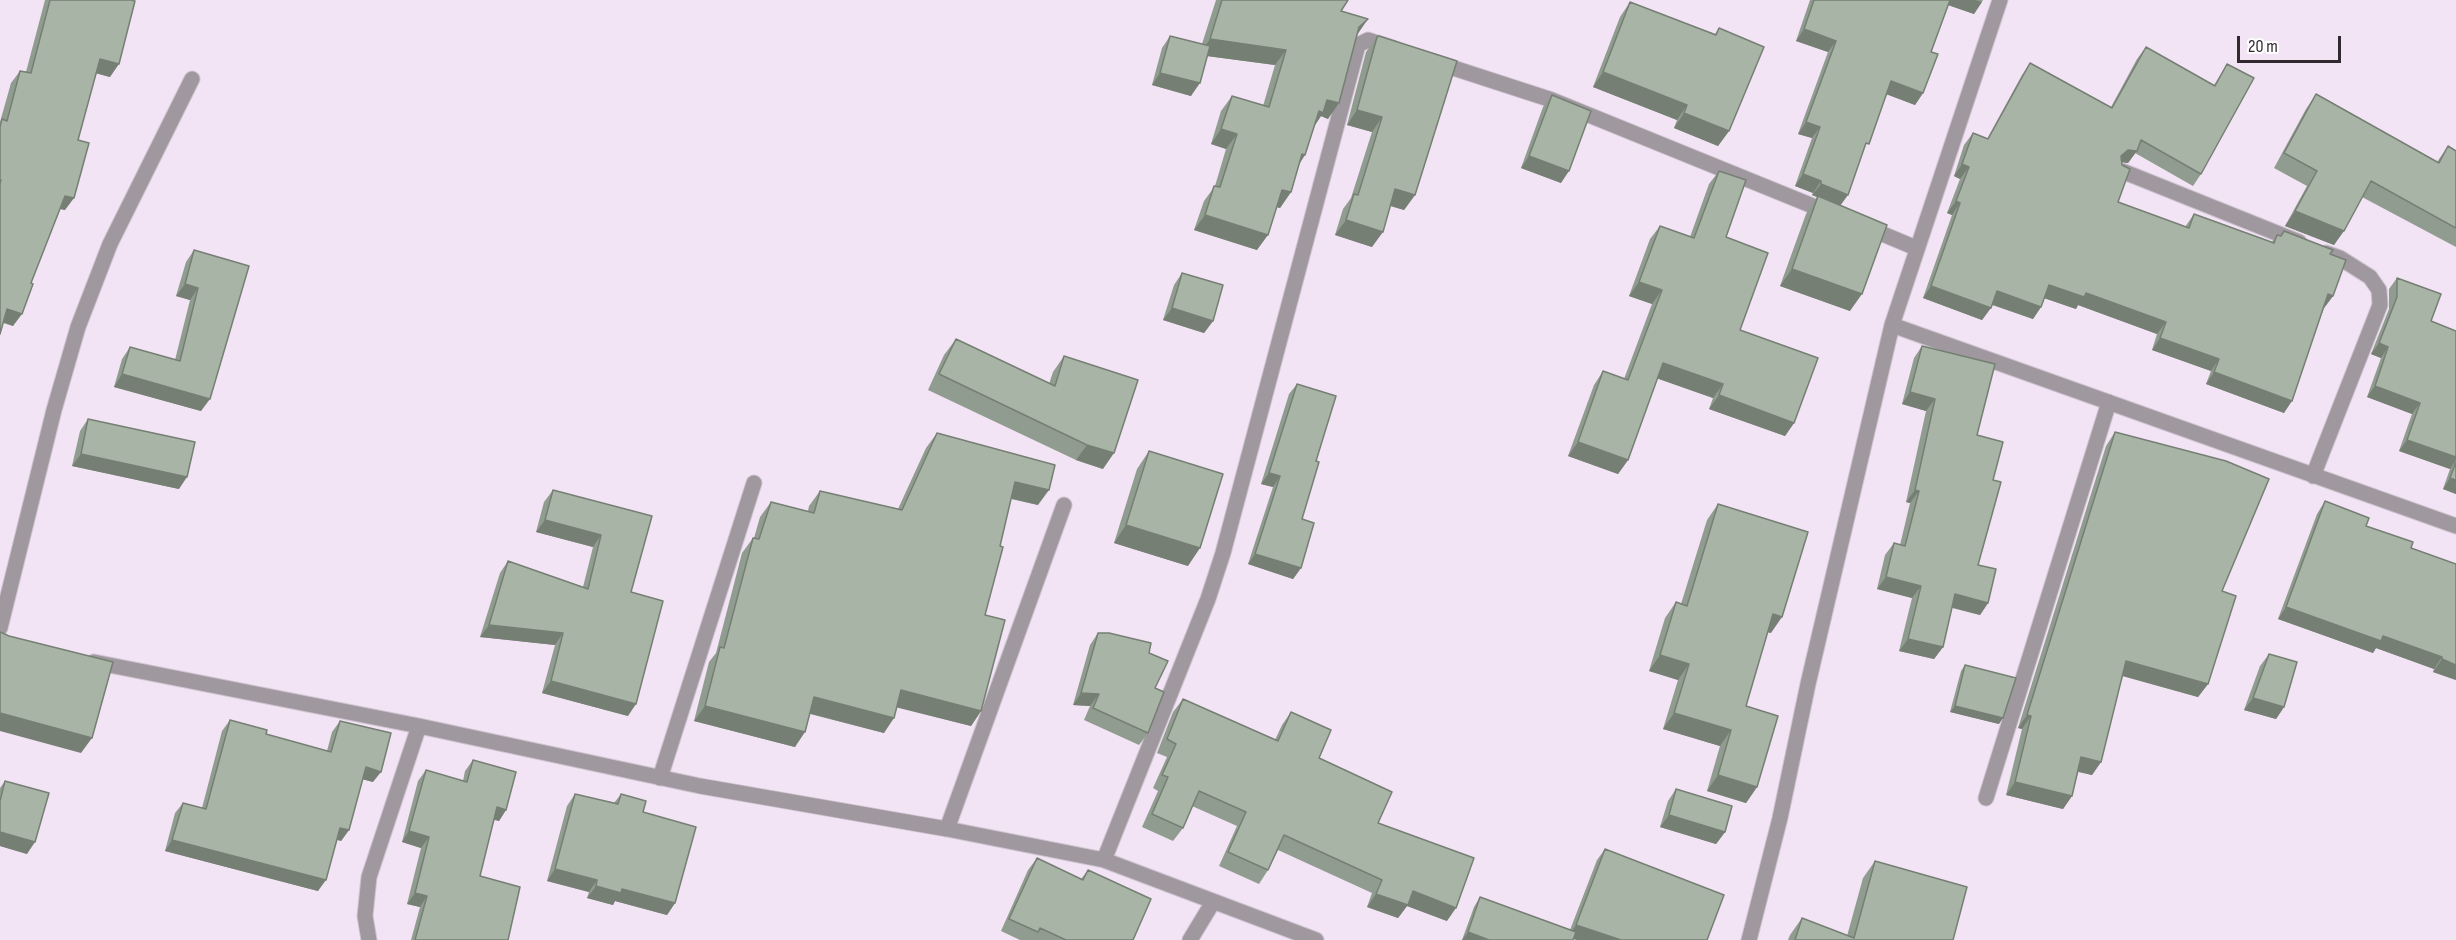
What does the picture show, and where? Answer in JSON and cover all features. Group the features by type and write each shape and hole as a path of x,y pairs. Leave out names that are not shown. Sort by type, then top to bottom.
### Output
{"street":[{"path":"1749,940 1780,818 1808,684 1892,325 2000,0"},
{"path":"1104,860 1208,599 1223,553 1358,45 1368,40 1552,100 1917,248"},
{"path":"0,628 54,410 78,327 110,244 192,79"},
{"path":"2122,171 2340,258 2370,277 2379,290 2380,305 2313,476"},
{"path":"1892,325 2456,526"},
{"path":"1986,798 2109,402"},
{"path":"660,778 754,483"},
{"path":"947,829 1064,504"},
{"path":"77,659 419,726 660,778 947,829 1104,860 1316,940"},
{"path":"369,940 365,916 369,877 419,726"},
{"path":"1190,940 1213,902"}],"building":[{"path":"50,0 135,1 119,64 100,59 78,140 89,143 74,198 65,196 31,283 33,284 22,314 7,309 0,334 0,127 2,119 7,121 20,71 31,73"},
{"path":"1222,0 1348,0 1341,11 1368,19 1359,27 1339,103 1327,100 1323,113 1319,111 1305,155 1302,154 1291,192 1282,190 1268,235 1205,215 1214,186 1220,187 1237,134 1221,129 1232,96 1269,107 1286,50 1210,39"},
{"path":"1814,0 1950,0 1931,52 1938,54 1923,93 1891,81 1848,195 1803,174 1820,127 1806,122 1836,41 1804,29"},
{"path":"1630,2 1716,35 1719,28 1764,47 1729,131 1684,113 1687,105 1603,72"},
{"path":"1170,36 1210,46 1200,83 1160,73"},
{"path":"1379,36 1457,61 1415,195 1395,189 1383,232 1346,220 1354,194 1358,195 1382,117 1357,110"},
{"path":"2146,47 2215,86 2227,64 2254,78 2201,174 2141,140 2137,151 2128,150 2121,156 2122,165 2130,169 2118,202 2189,228 2194,214 2274,243 2277,235 2281,236 2284,231 2333,250 2330,254 2346,260 2333,296 2328,294 2292,401 2214,372 2219,359 2160,338 2166,322 2086,293 2084,297 2049,285 2041,307 1997,291 1991,308 1931,286 1960,203 1956,201 1969,167 1962,164 1973,133 1988,139 2030,63 2112,108"},
{"path":"2316,94 2439,163 2448,146 2456,151 2456,228 2371,181 2344,231 2295,211 2317,171 2284,153"},
{"path":"1552,95 1591,111 1569,171 1529,156"},
{"path":"1719,171 1746,180 1726,237 1768,253 1740,330 1818,358 1794,423 1719,395 1723,384 1663,363 1628,460 1578,442 1603,371 1628,380 1662,290 1639,282 1660,226 1694,238"},
{"path":"1818,196 1887,225 1862,294 1792,269"},
{"path":"194,250 249,266 210,399 122,374 130,347 180,361 198,288 185,284"},
{"path":"1182,273 1223,285 1213,321 1172,308"},
{"path":"2397,278 2441,294 2431,321 2456,331 2456,457 2407,440 2420,403 2375,386 2388,347 2379,343 2397,297"},
{"path":"956,339 1055,386 1064,356 1138,380 1114,453 1087,445 939,374"},
{"path":"1922,346 1995,364 1977,435 2003,442 1993,480 2001,482 1978,565 1996,569 1988,603 1955,594 1943,647 1908,639 1921,586 1886,577 1894,543 1905,546 1919,491 1915,490 1935,399 1910,392"},
{"path":"1297,384 1336,396 1316,461 1319,462 1302,519 1314,523 1301,568 1255,554 1280,476 1269,473"},
{"path":"88,419 195,442 187,477 81,454"},
{"path":"2115,432 2226,461 2269,479 2222,591 2236,596 2208,684 2126,661 2101,762 2081,757 2072,796 2015,782 2031,716 2027,715"},
{"path":"937,433 1055,465 1049,490 1015,482 1000,546 1003,547 985,615 1005,620 981,711 901,690 894,718 814,697 805,732 705,706 720,647 724,648 753,538 759,539 771,502 814,513 820,491 902,510"},
{"path":"1149,451 1223,474 1200,548 1126,525"},
{"path":"2456,462 2456,480 2450,478"},
{"path":"553,490 652,516 631,592 663,601 636,704 551,681 563,633 489,625 508,561 588,589 601,535 545,520"},
{"path":"2325,501 2369,518 2366,526 2413,542 2411,548 2456,564 2456,665 2442,657 2383,636 2381,641 2286,607"},
{"path":"1718,504 1808,532 1782,617 1773,614 1746,706 1778,716 1757,787 1718,775 1731,730 1674,713 1689,664 1660,655 1676,602 1687,606"},
{"path":"0,632 113,662 92,738 0,713"},
{"path":"1098,633 1109,633 1151,643 1149,653 1168,661 1155,688 1164,692 1148,733 1093,708 1099,694 1081,693"},
{"path":"2269,654 2297,662 2284,707 2253,698"},
{"path":"1965,665 2016,678 2003,718 1955,706"},
{"path":"1183,699 1278,741 1291,712 1331,730 1319,758 1392,792 1378,823 1474,858 1456,908 1413,891 1408,905 1376,894 1382,880 1284,835 1268,870 1228,852 1246,812 1199,791 1183,828 1152,814 1168,777 1162,775 1176,744 1167,739"},
{"path":"230,720 267,730 266,734 331,752 340,721 391,733 381,772 366,767 349,830 340,828 326,880 172,840 183,803 206,809"},
{"path":"473,760 516,772 506,810 497,807 480,876 520,887 508,940 415,940 427,896 415,893 429,837 409,831 426,770 467,782"},
{"path":"5,781 49,793 35,842 0,832 0,801"},
{"path":"1676,789 1732,806 1725,832 1669,815"},
{"path":"575,794 618,804 621,794 646,801 643,812 696,827 675,903 622,889 621,893 596,886 597,880 555,869"},
{"path":"1605,849 1724,895 1707,940 1621,940 1576,925"},
{"path":"1037,858 1083,880 1088,870 1151,899 1133,940 1066,940 1040,928 1038,932 1009,919"},
{"path":"1875,861 1967,887 1953,940 1795,940 1802,918 1854,938"},
{"path":"1480,897 1576,932 1573,940 1489,940 1468,932"}]}
